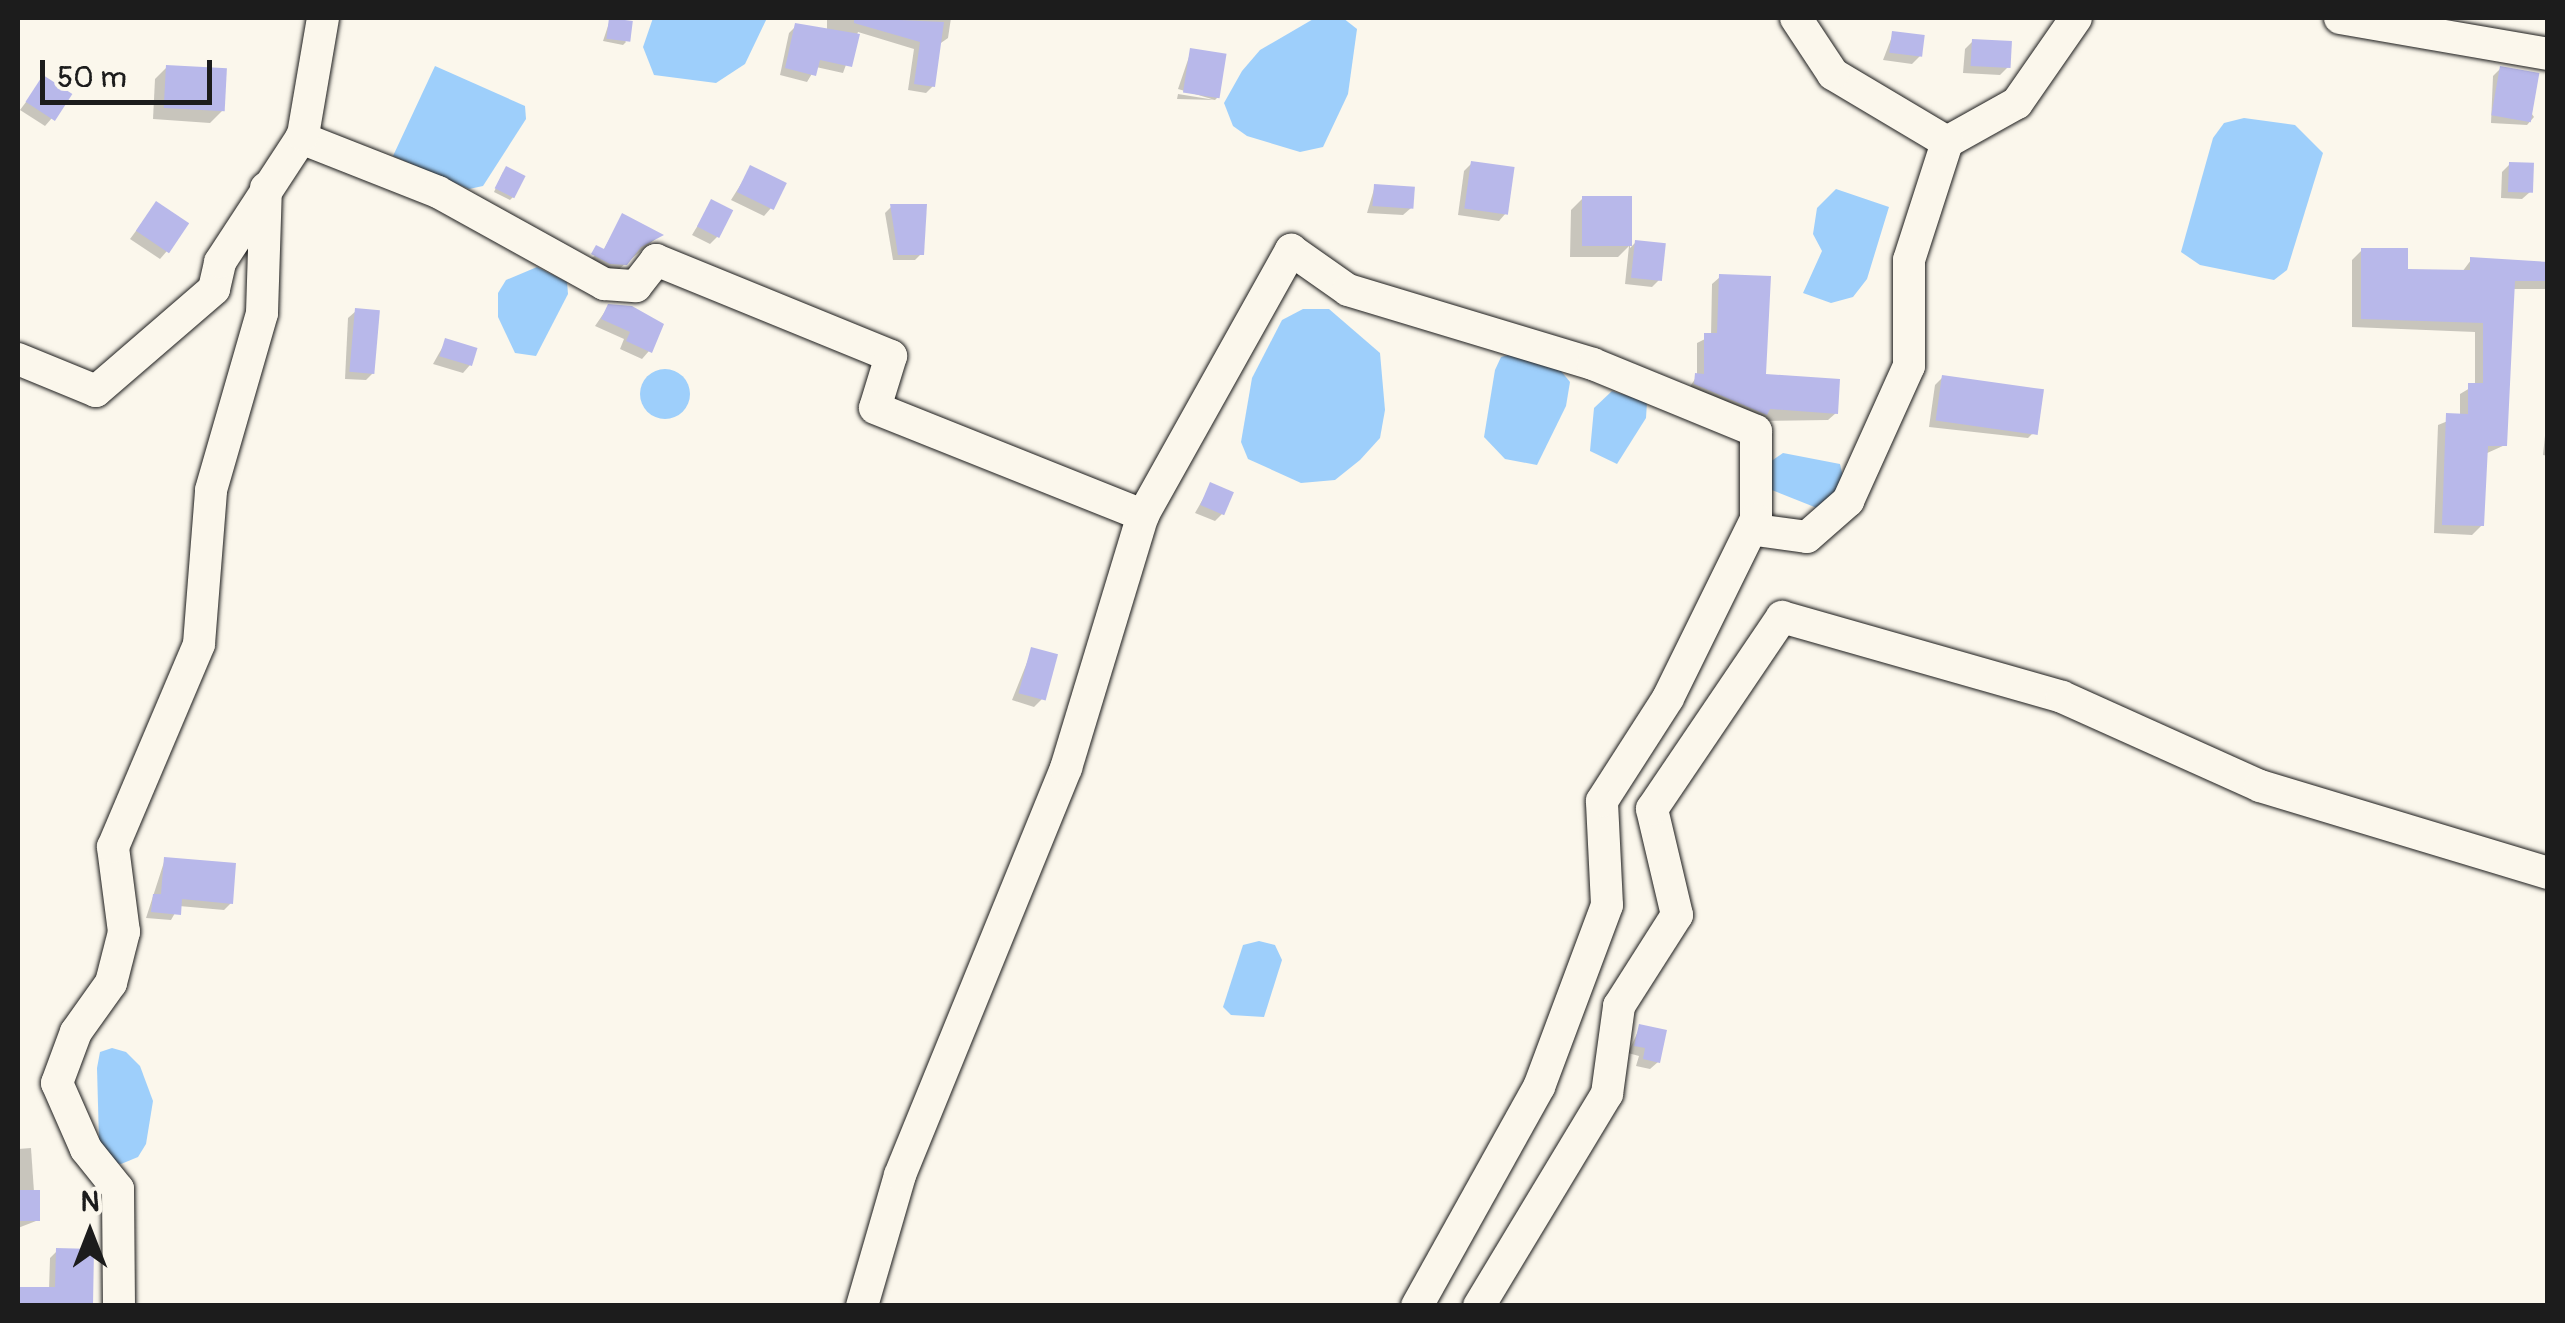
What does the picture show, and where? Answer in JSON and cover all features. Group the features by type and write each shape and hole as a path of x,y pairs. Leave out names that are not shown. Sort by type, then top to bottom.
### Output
{"street":[{"path":"18,359 96,391 214,288 220,262 301,138 322,18"},
{"path":"1796,18 1833,74 1947,142"},
{"path":"862,1306 900,1175 1066,768 1143,515 1291,250 1348,290 1593,364 1756,431 1756,530 1807,537 1848,501 1909,366 1909,260 1947,142 2017,103 2076,18"},
{"path":"2340,18 2548,54"},
{"path":"301,138 438,192 604,284 622,290 636,286 656,260 890,356 875,408 1143,515"},
{"path":"119,1306 118,1189 86,1150 57,1084 76,1032 111,983 124,932 113,847 198,644 211,490 262,313 266,188"},
{"path":"1417,1306 1540,1087 1608,905 1602,801 1668,698 1756,519"},
{"path":"1479,1306 1608,1094 1619,1006 1678,915 1652,809 1782,618 2062,697 2260,786 2548,873"}],"water":[{"path":"653,18 767,18 745,64 716,83 654,75 643,47"},
{"path":"1315,18 1343,18 1357,29 1348,94 1323,147 1300,152 1247,136 1233,126 1224,103 1242,71 1260,50"},
{"path":"435,66 525,106 526,119 483,186 469,189 393,156"},
{"path":"2244,118 2295,125 2323,153 2287,270 2274,280 2200,265 2181,252 2213,138 2224,123"},
{"path":"1836,189 1889,207 1867,279 1853,297 1831,303 1803,293 1822,251 1813,234 1817,208"},
{"path":"537,267 567,282 568,294 536,356 515,353 498,317 498,293 506,280"},
{"path":"1303,309 1329,309 1380,353 1385,410 1380,438 1360,460 1335,480 1301,483 1248,459 1241,442 1252,378 1282,320"},
{"path":"1516,353 1557,366 1570,382 1566,406 1537,465 1505,459 1484,437 1495,370 1501,357"},
{"path":"665,369 683,376 690,394 683,412 665,419 647,412 640,394 647,376"},
{"path":"1612,391 1647,402 1646,418 1617,464 1590,451 1594,408"},
{"path":"1783,453 1840,464 1844,481 1822,510 1767,488 1770,462"},
{"path":"1259,941 1275,945 1282,960 1264,1017 1231,1015 1223,1007 1243,945"},
{"path":"112,1048 126,1052 140,1066 153,1101 146,1144 138,1157 121,1164 106,1161 99,1141 97,1068 100,1052"}],"building":[{"path":"609,18 633,21 630,42 606,39"},
{"path":"854,18 944,22 935,87 914,84 920,42 854,23"},
{"path":"795,23 860,34 852,67 820,60 816,76 785,68"},
{"path":"1892,31 1925,35 1922,57 1889,53"},
{"path":"1972,39 2012,41 2011,68 1971,66"},
{"path":"1190,48 1227,54 1220,98 1183,92"},
{"path":"166,65 227,68 225,111 164,108"},
{"path":"2500,66 2539,73 2531,122 2491,115"},
{"path":"43,75 72,94 55,121 26,102"},
{"path":"1471,161 1515,167 1508,215 1464,209"},
{"path":"2509,162 2534,163 2533,193 2508,192"},
{"path":"750,165 787,183 774,210 737,192"},
{"path":"506,166 526,176 514,198 495,188"},
{"path":"1374,184 1415,187 1413,209 1372,206"},
{"path":"1582,196 1632,196 1632,246 1582,246"},
{"path":"711,199 733,210 719,238 697,227"},
{"path":"156,201 189,223 169,253 136,231"},
{"path":"890,204 927,204 924,255 898,255"},
{"path":"622,213 664,235 641,247 627,265 610,264 591,254 596,245 604,249"},
{"path":"1635,240 1666,243 1662,281 1631,278"},
{"path":"2361,248 2408,248 2408,269 2470,270 2470,257 2548,262 2548,281 2515,281 2507,446 2488,446 2484,526 2442,525 2446,413 2468,414 2468,383 2483,383 2483,323 2361,319"},
{"path":"1719,274 1771,276 1766,374 1840,379 1838,414 1770,409 1767,415 1694,384 1695,373 1704,374 1704,333 1717,333"},
{"path":"608,304 632,306 664,324 652,353 626,341 630,332 601,319"},
{"path":"355,308 380,310 374,374 349,372"},
{"path":"445,338 478,348 472,366 439,356"},
{"path":"1942,375 2044,389 2038,435 1936,421"},
{"path":"1210,482 1234,492 1224,515 1200,505"},
{"path":"1031,647 1058,654 1046,701 1019,693"},
{"path":"164,857 236,863 233,904 182,899 181,915 151,912 153,894 161,894"},
{"path":"1639,1024 1667,1030 1660,1063 1643,1059 1645,1048 1634,1046"},
{"path":"18,1190 40,1190 40,1221 18,1221"},
{"path":"56,1248 94,1249 93,1306 18,1305 18,1287 55,1287"}]}
